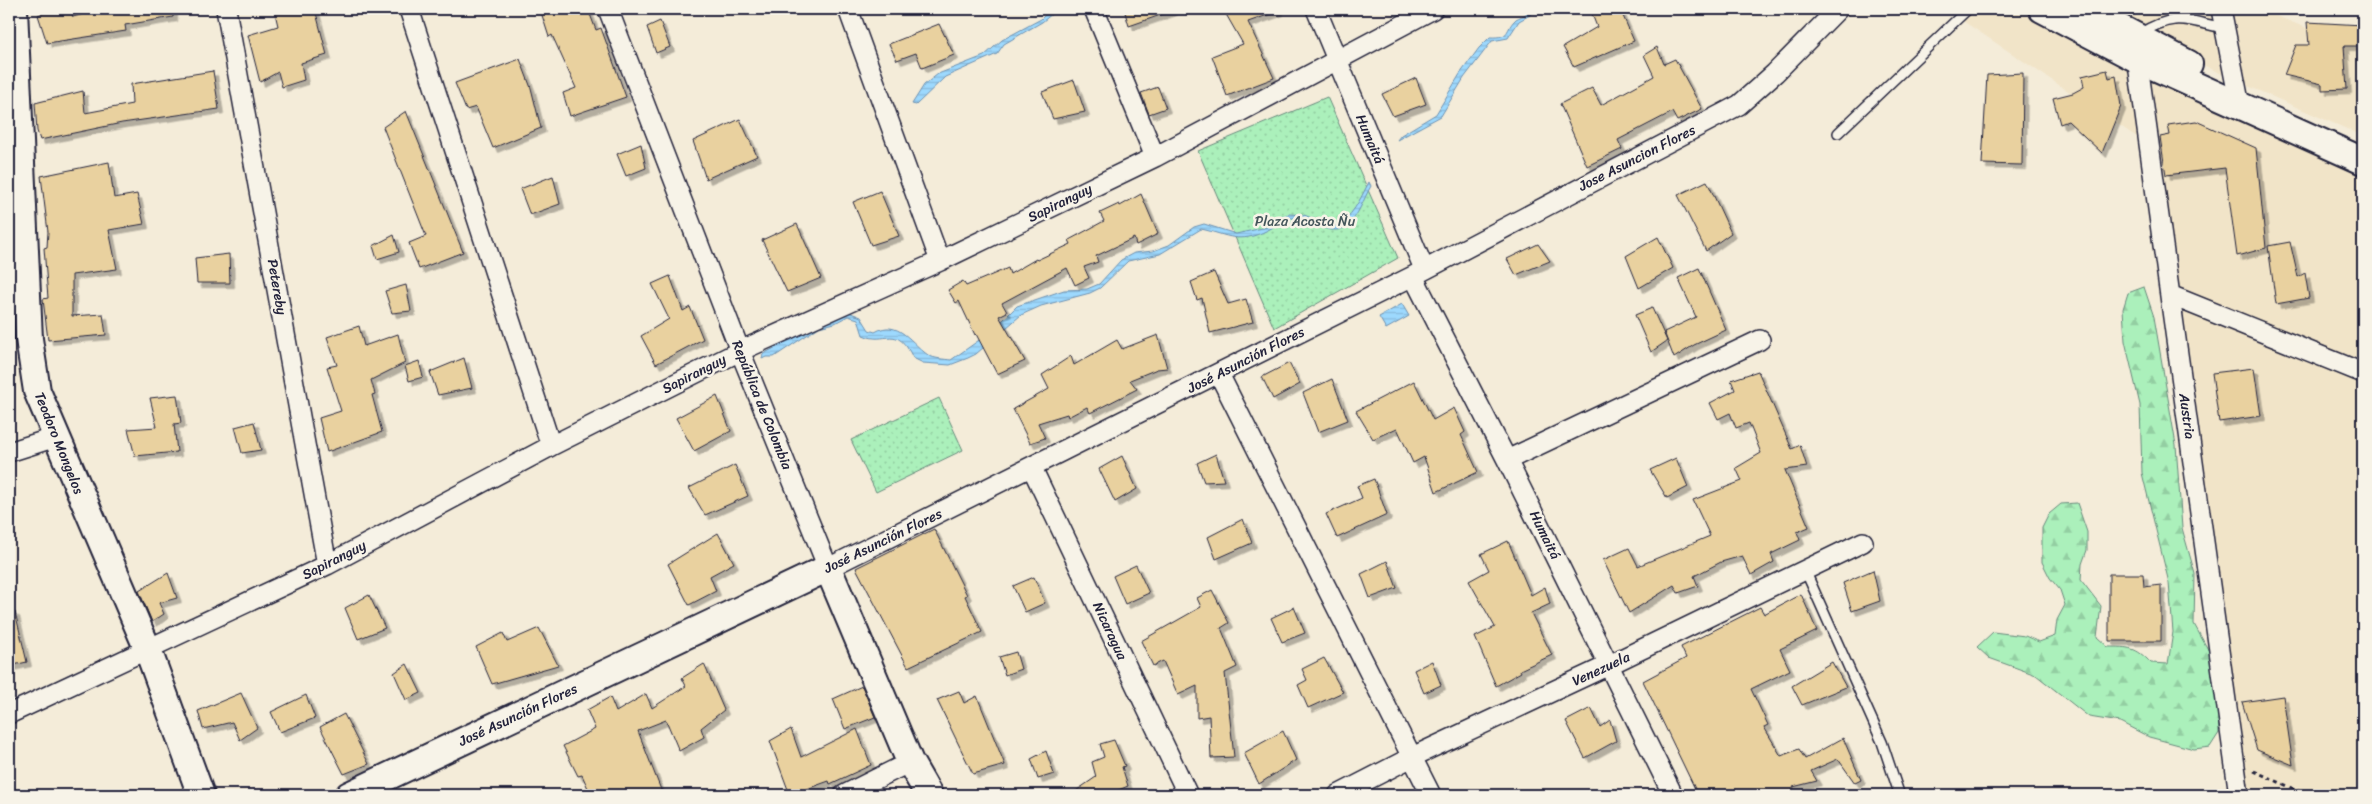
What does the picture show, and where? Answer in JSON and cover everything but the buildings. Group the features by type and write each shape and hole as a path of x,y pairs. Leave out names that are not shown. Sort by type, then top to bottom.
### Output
{"street":[{"name":"Teodoro Mongelos","path":"14,9 29,339 37,391 148,650 201,795"},
{"name":"Petereby","path":"226,9 327,565"},
{"path":"409,9 551,446"},
{"name":"República de Colombia","path":"608,9 740,350 828,568 910,762 929,795"},
{"path":"848,9 940,260"},
{"path":"1094,9 1155,157"},
{"name":"Humaitá","path":"1316,9 1418,272 1673,795"},
{"name":"Sapiranguy","path":"9,714 327,565 551,446 740,350 940,260 1155,157 1336,58 1432,9"},
{"name":"Jose Asuncion Flores","path":"1418,272 1738,105 1775,73 1838,9"},
{"path":"2042,9 2136,48 2239,95 2363,161"},
{"path":"2084,9 2136,48"},
{"path":"2221,9 2239,95"},
{"name":"Austria","path":"2136,48 2239,795"},
{"path":"2239,95 2363,142"},
{"name":"José Asunción Flores","path":"349,795 828,568 1032,468 1418,272"},
{"path":"2170,295 2363,373"},
{"path":"1508,460 1760,340"},
{"path":"1219,374 1431,795"},
{"path":"9,452 56,437"},
{"name":"Nicaragua","path":"1032,468 1188,795"},
{"name":"Venezuela","path":"1338,795 1412,756 1609,665 1863,542"},
{"path":"844,795 910,762"}],"lane":[{"path":"1838,133 1968,9"},
{"path":"2136,48 2166,19 2178,19 2224,28"},
{"path":"1805,570 1882,742 1899,793"}],"path":[{"path":"2235,762 2308,795"}],"shaded area":[{"path":"1945,9 2032,9 2363,170 2363,795 2246,795 2140,139"},
{"path":"2094,9 2222,9 2226,76 2115,22"},
{"path":"2233,9 2258,9 2363,50 2363,136 2241,83"}],"green space":[{"name":"Plaza Acosta Ñu","path":"1327,97 1398,258 1274,328 1198,151"},
{"path":"2144,287 2154,317 2176,445 2182,528 2195,574 2194,624 2217,666 2219,733 2210,747 2194,749 2149,737 2120,722 2089,717 2036,675 1989,658 1977,647 1993,632 2025,636 2039,642 2055,636 2057,620 2065,605 2060,590 2050,578 2042,562 2042,528 2049,514 2061,504 2077,503 2087,532 2087,550 2082,564 2081,580 2101,606 2097,637 2108,647 2132,649 2151,663 2168,664 2173,632 2169,583 2142,473 2140,405 2125,341 2123,309 2128,293"},
{"path":"939,398 963,450 876,492 851,440"}],"water":[{"path":"1051,9 1058,9 1042,22 1004,44 997,54 945,77 916,105 912,104 924,85 938,74 984,56 1002,40 1041,19"},
{"path":"1529,9 1532,10 1530,15 1519,21 1508,38 1492,41 1464,78 1441,116 1397,140 1401,135 1436,114 1460,74 1479,48 1490,37 1505,35 1512,23 1526,14"},
{"path":"1369,182 1371,186 1358,213 1347,226 1334,230 1327,229 1292,218 1282,221 1258,235 1241,238 1201,229 1160,254 1128,261 1100,288 1090,293 1041,306 1021,315 976,354 950,365 923,363 913,358 907,347 896,338 871,338 863,335 858,319 848,316 835,323 819,327 774,357 762,359 763,354 846,311 861,317 869,330 875,332 891,328 898,330 928,355 951,360 992,331 1017,306 1064,290 1087,289 1099,284 1121,260 1134,253 1153,251 1169,245 1194,227 1204,224 1236,234 1267,227 1276,218 1289,214 1304,215 1334,227 1351,213"},
{"path":"1402,304 1409,316 1386,329 1379,317"}]}
